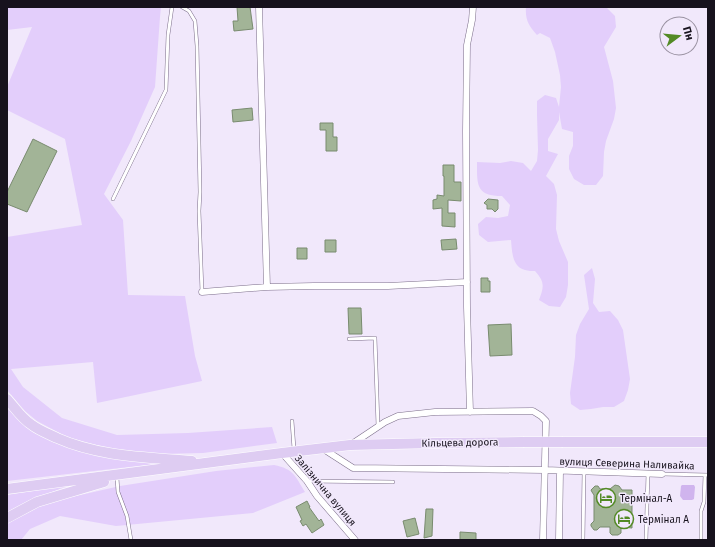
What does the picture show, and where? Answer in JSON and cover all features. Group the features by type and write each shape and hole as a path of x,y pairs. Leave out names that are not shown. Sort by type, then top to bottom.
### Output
{"highway":[{"path":"7,399 21,416 32,426 49,435 80,447 107,453 131,456 214,462"},
{"name":"Кільцева дорога","path":"214,462 350,445 435,442 708,442"},
{"path":"7,489 214,462"},
{"path":"7,518 37,502 137,473"}],"street":[{"path":"259,7 267,287"},
{"path":"470,412 466,131 467,45 473,7"},
{"path":"202,292 267,287 388,286 467,282"},
{"path":"350,445 385,422 398,416 435,412 533,411 546,421 543,540"},
{"name":"вулиця Северина Наливайка","path":"322,448 353,468 545,470 662,474"},
{"name":"Залізнична вулиця","path":"282,453 355,540"},
{"path":"559,540 560,471"}],"lane":[{"path":"113,199 166,90 168,35 172,7"},
{"path":"182,7 189,11 195,21 197,46 200,192 199,211 202,292"},
{"path":"349,339 375,338 378,427"},
{"path":"292,421 294,452"},
{"path":"583,540 584,472"},
{"path":"646,540 648,473"},
{"name":"вулиця Северина Наливайка","path":"662,474 707,475"},
{"path":"701,540 702,511 707,475"},
{"path":"117,478 118,492 127,516 131,540"},
{"path":"307,481 393,482"}],"shaded area":[{"path":"7,7 161,7 155,87 131,141 104,194 123,220 128,295 185,296 195,356 202,381 97,403 93,362 11,369 23,387 62,418 117,435 188,433 272,427 277,443 203,453 159,454 108,448 67,437 37,421 25,411 7,390 7,237 82,225 65,139 7,110 7,87 32,27 7,30"},
{"path":"526,7 606,7 615,16 616,27 604,47 613,81 616,108 614,119 606,141 603,176 596,185 584,185 574,179 569,169 569,156 573,146 573,132 562,129 559,112 559,120 548,139 548,151 558,154 546,176 554,184 557,195 556,229 559,241 568,262 568,285 566,297 560,307 549,306 539,300 543,288 541,278 535,271 525,270 517,266 511,240 488,242 479,235 478,224 486,217 498,218 508,216 510,205 502,196 487,194 480,188 477,177 477,162 500,163 511,161 523,163 531,171 537,161 538,150 537,101 545,95 556,98 559,107 561,87 555,52 550,38 540,33 537,35 530,26 526,16"},
{"path":"592,268 595,279 593,303 599,312 610,311 618,320 623,330 630,379 624,401 614,407 580,410 571,404 570,393 575,357 576,335 580,324 589,309 584,275"},
{"path":"7,406 32,431 164,463 7,481"},
{"path":"274,465 290,471 296,477 305,492 253,513 116,526 60,516 30,529 21,540 7,540 7,524 30,510 54,501 120,486 216,471"},
{"path":"70,485 34,499 7,515 7,495"},
{"path":"682,485 694,485 694,499 683,500 680,496"}],"building":[{"path":"237,7 250,7 253,29 234,31 233,21 238,21"},
{"path":"252,108 253,120 233,122 232,110"},
{"path":"320,123 333,123 333,137 337,137 337,151 326,151 326,130 320,130"},
{"path":"33,139 57,151 27,212 7,204 7,192"},
{"path":"443,165 454,165 454,182 461,182 461,201 448,200 448,213 455,213 455,227 442,226 442,208 433,209 433,200 437,199 437,195 444,196"},
{"path":"488,199 498,200 498,209 495,212 492,209 487,209 487,205 484,203"},
{"path":"456,239 457,249 442,250 441,240"},
{"path":"325,240 336,240 336,252 325,252"},
{"path":"297,248 307,248 307,259 297,259"},
{"path":"481,278 488,278 488,281 490,281 490,292 481,292"},
{"path":"348,308 361,308 362,334 349,334"},
{"path":"511,324 512,355 490,356 488,325"},
{"name":"Термінал А","path":"615,485 619,486 622,490 632,490 632,528 621,527 621,533 618,535 612,535 610,533 610,527 600,527 597,530 594,530 591,526 594,521 594,495 591,490 595,486 598,486 600,489 610,489"},
{"path":"307,501 309,507 319,521 321,519 324,525 312,533 306,524 303,526 296,507"},
{"path":"426,509 433,509 432,536 424,538"},
{"path":"415,518 419,534 407,537 403,521"},
{"path":"460,532 476,533 476,540 460,540"}],"place":[{"name":"Термінал-А","path":"606,498"},
{"name":"Термінал А","path":"624,519"}]}
